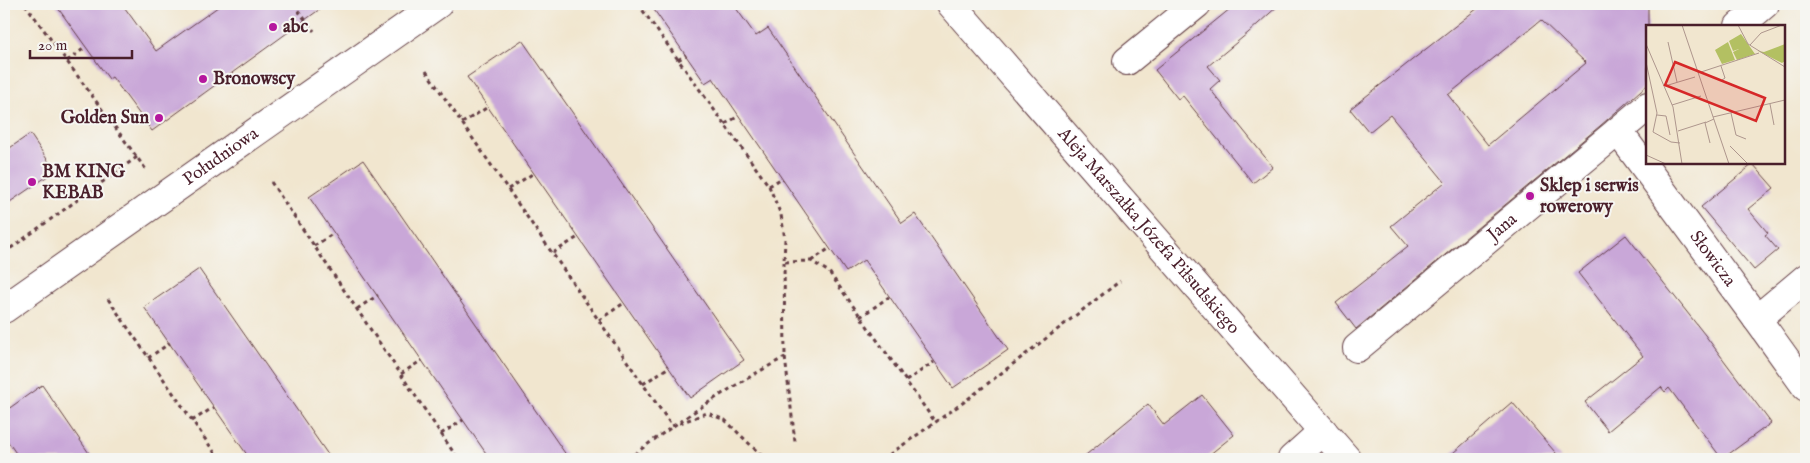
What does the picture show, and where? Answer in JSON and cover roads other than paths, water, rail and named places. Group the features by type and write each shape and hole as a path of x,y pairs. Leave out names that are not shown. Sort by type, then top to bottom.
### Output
{"street":[{"name":"Południowa","path":"4,310 438,4"},
{"name":"Aleja Marszałka Józefa Piłsudskiego","path":"951,4 1347,459"},
{"path":"1127,61 1197,4"},
{"path":"1740,25 1765,4"},
{"name":"Jana","path":"1357,348 1646,108"},
{"name":"Słowicza","path":"1618,132 1806,388"},
{"path":"1757,319 1806,278"},
{"path":"1292,459 1323,431"}],"place":[{"name":"abc","path":"273,27"},
{"name":"Bronowscy","path":"203,79"},
{"name":"Golden Sun","path":"159,118"},
{"name":"BM KING KEBAB","path":"32,182"},
{"name":"Sklep i serwis rowerowy","path":"1530,196"}]}
